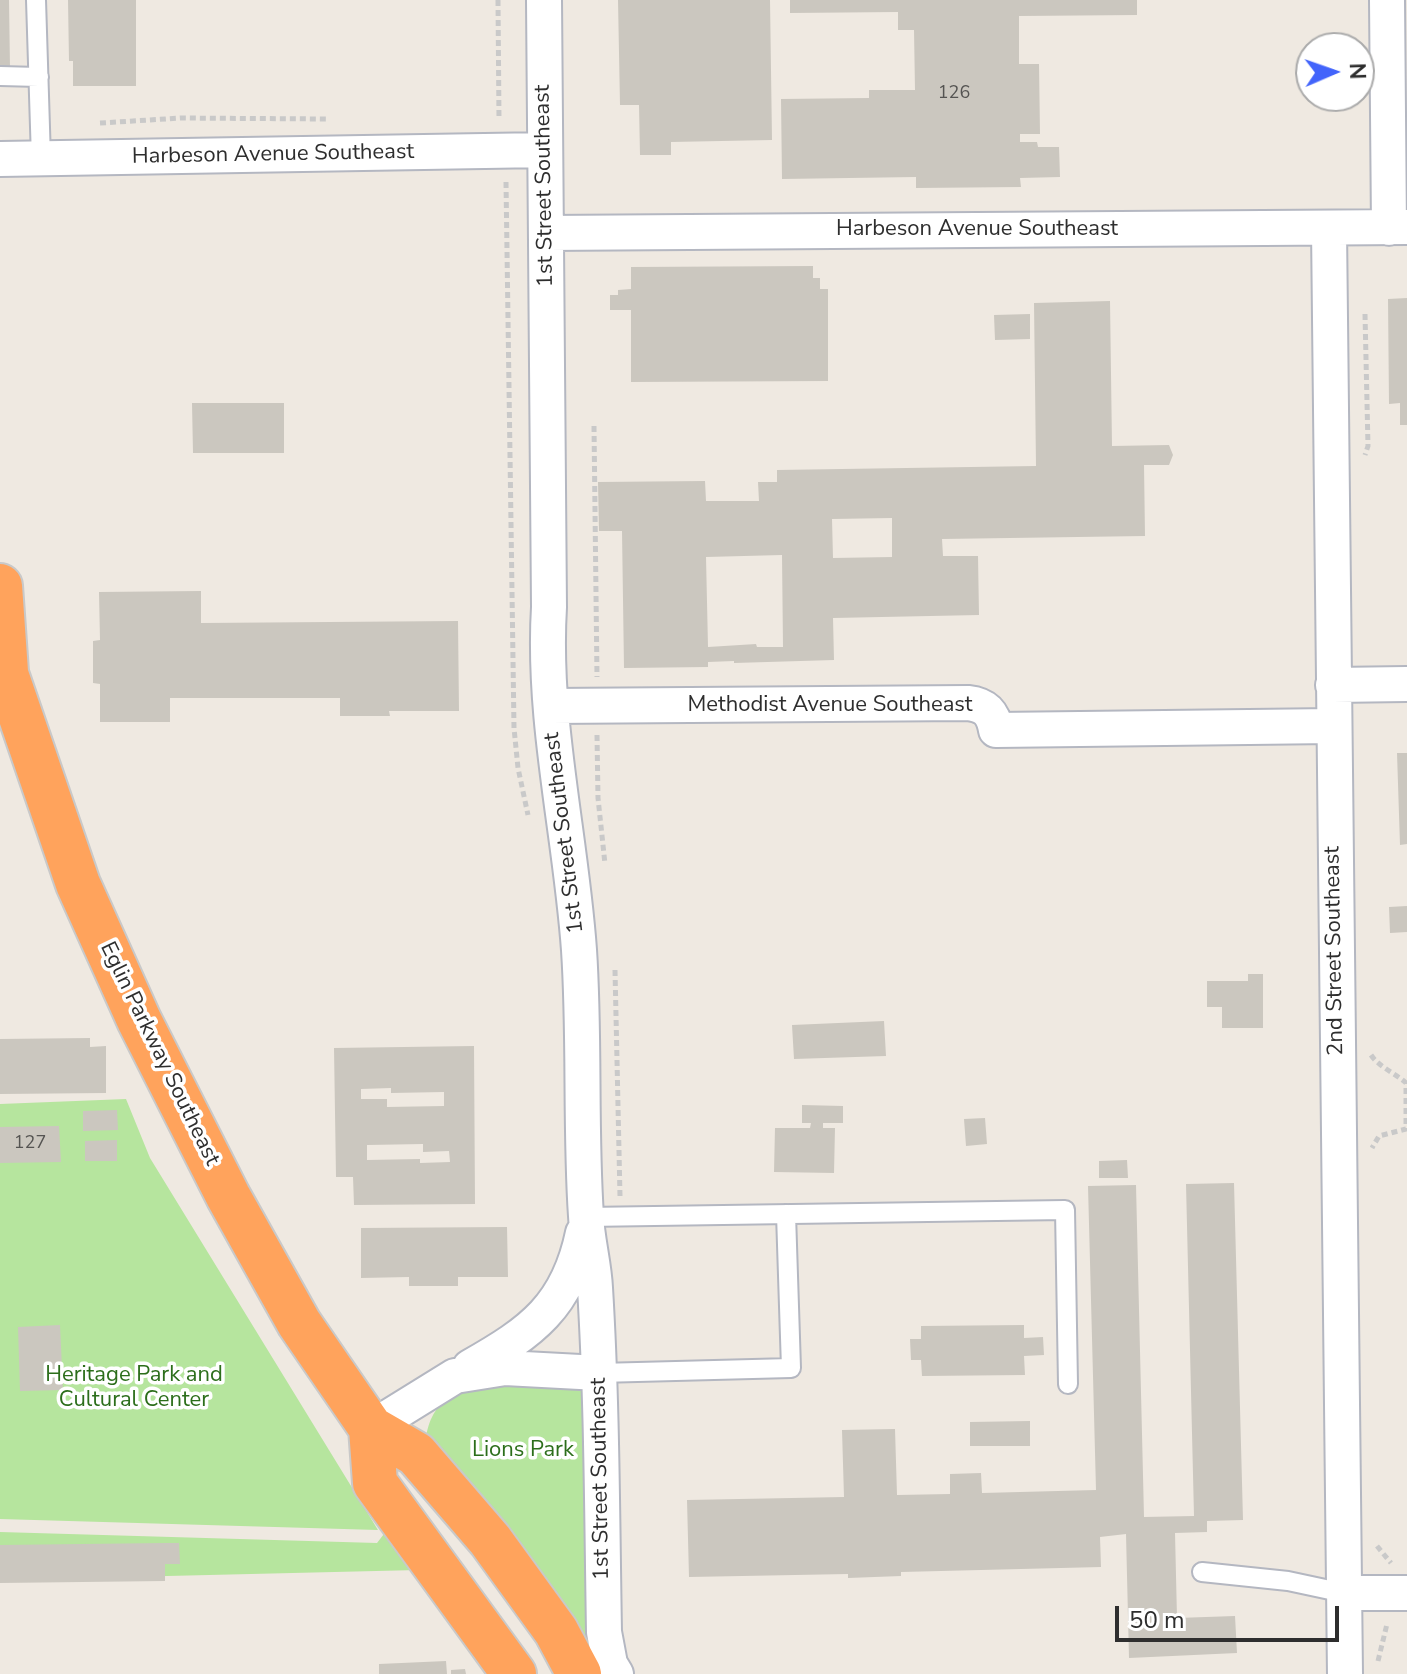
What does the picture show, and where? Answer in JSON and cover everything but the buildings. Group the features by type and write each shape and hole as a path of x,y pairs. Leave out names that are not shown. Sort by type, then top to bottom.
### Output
{"highway":[{"name":"Eglin Parkway Southeast","path":"0,586 2,665 78,884 139,1020 228,1196 299,1323 371,1428 416,1454 464,1509 556,1631 602,1671"},
{"path":"371,1428 375,1483 514,1674"}],"street":[{"name":"1st Street Southeast","path":"544,0 547,648 579,947 586,1217 595,1284 599,1373 602,1671"},
{"path":"1387,0 1398,228"},
{"name":"Harbeson Avenue Southeast","path":"0,159 41,142 502,135 545,150"},
{"name":"2nd Street Southeast","path":"1329,228 1345,1674"},
{"name":"Harbeson Avenue Southeast","path":"546,233 1398,228"},
{"path":"1333,685 1407,684"},
{"name":"Methodist Avenue Southeast","path":"551,706 968,703 979,704 988,710 996,730 1333,726"},
{"path":"371,1428 502,1349 546,1314 568,1282 586,1217"},
{"path":"455,1376 505,1368 599,1373"},
{"path":"1344,1593 1407,1593"}],"lane":[{"path":"36,0 41,142"},
{"path":"0,76 39,77"},
{"path":"586,1217 1065,1210 1068,1384"},
{"path":"599,1373 791,1368 786,1214"},
{"path":"1202,1572 1288,1581 1344,1593"}],"path":[{"path":"498,0 514,728 518,768 530,821"},
{"path":"41,142 181,118 340,119"},
{"path":"484,120 502,135"}],"green space":[{"name":"Heritage Park and Cultural Center","path":"126,1099 150,1158 378,1530 0,1519 0,1104"},
{"name":"Lions Park","path":"500,1381 585,1389 600,1661 426,1438 435,1412 452,1396"},
{"path":"387,1530 418,1570 0,1580 0,1532 377,1543"}]}
